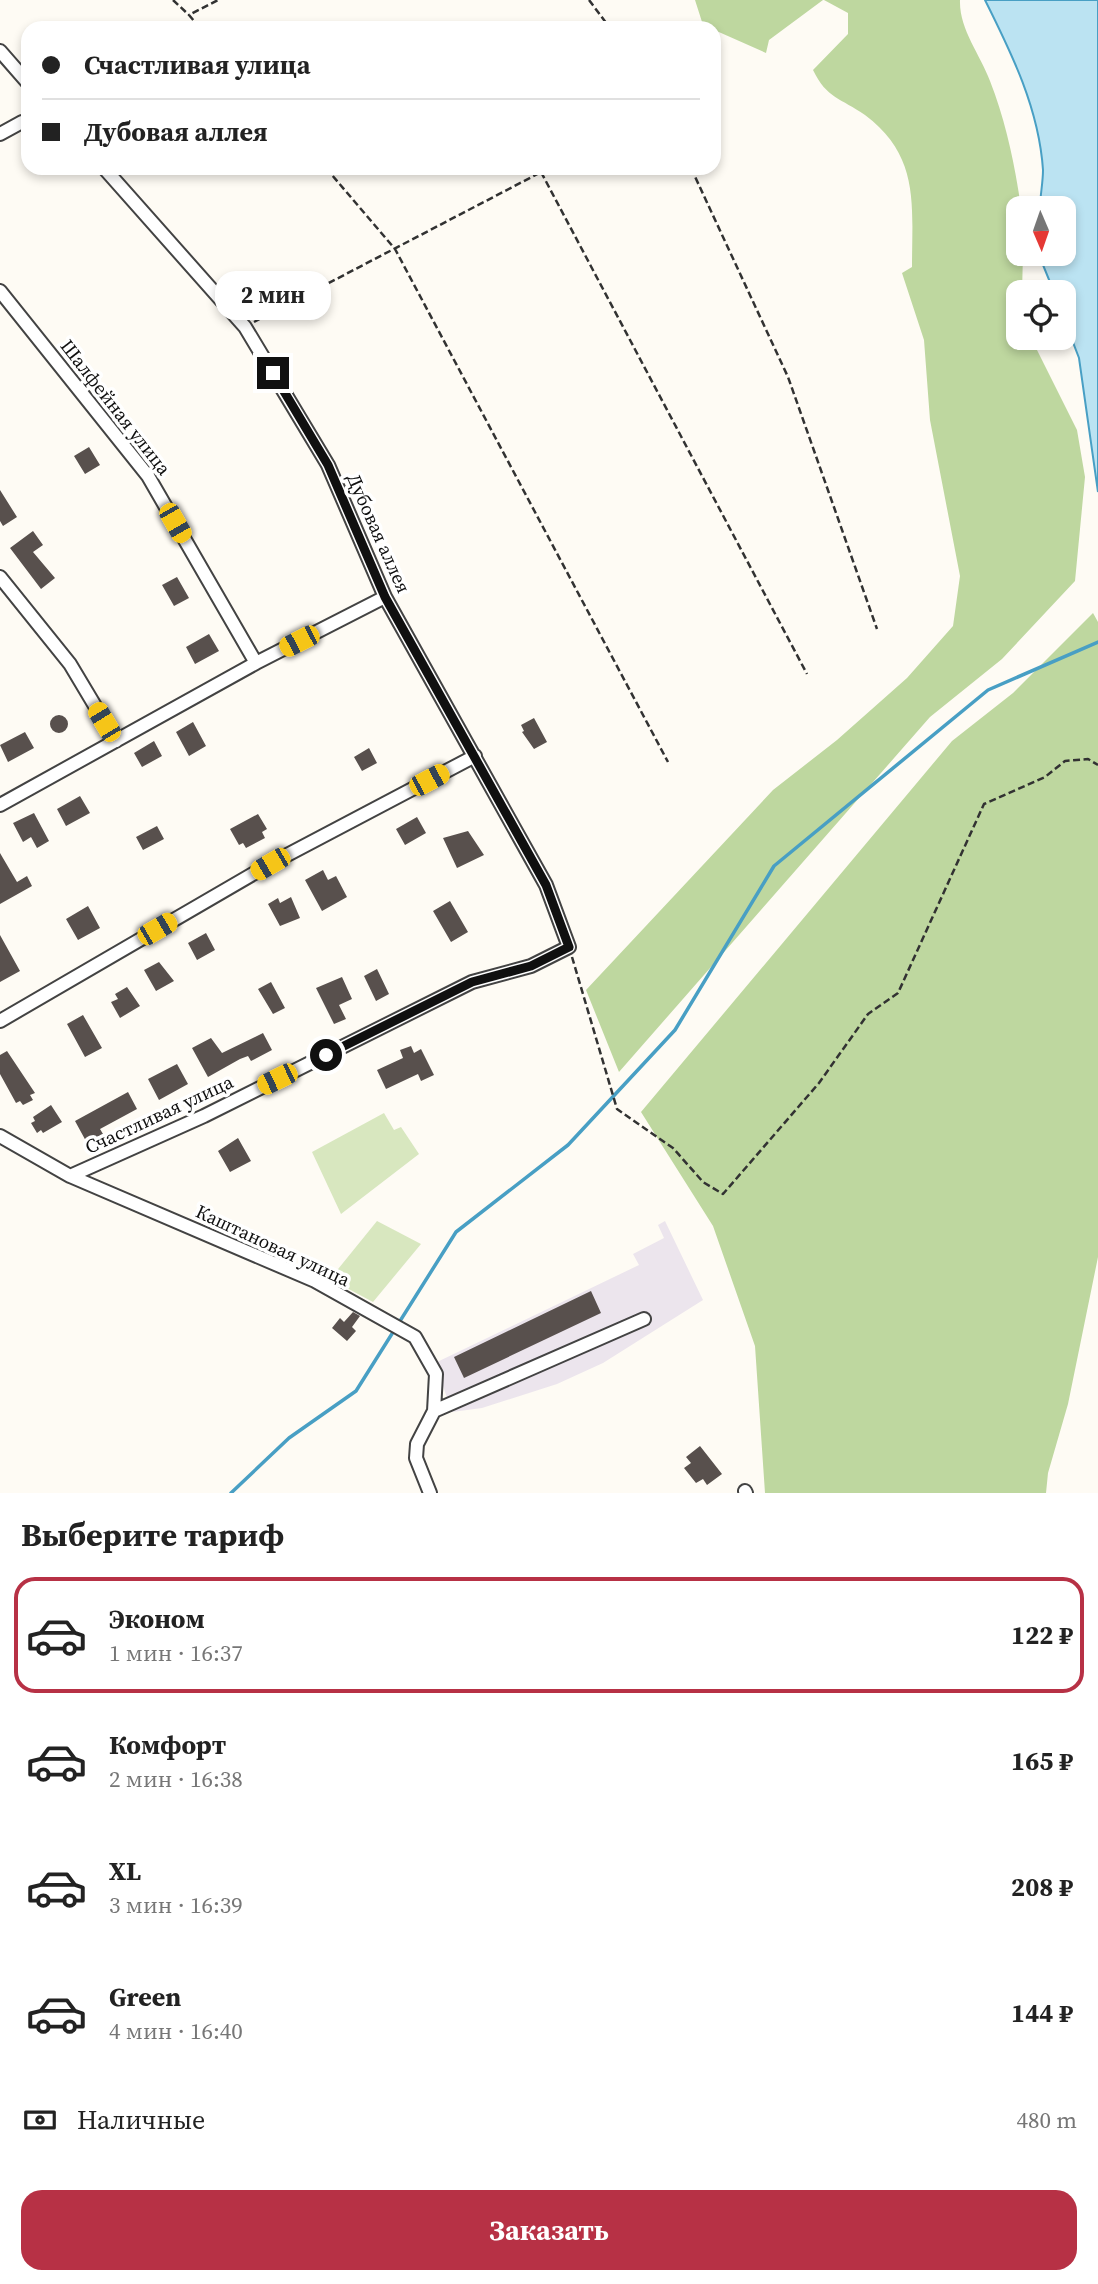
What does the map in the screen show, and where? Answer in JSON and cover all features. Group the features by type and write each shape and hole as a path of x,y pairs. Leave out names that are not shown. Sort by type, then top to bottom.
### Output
{"street":[{"path":"0,51 21,75"},
{"path":"0,134 21,123"},
{"name":"Дубовая аллея","path":"110,175 245,327 328,465 385,597 546,885 569,947"},
{"name":"Шалфейная улица","path":"0,291 148,476 256,663"},
{"path":"0,577 70,664 116,741"},
{"path":"0,805 256,663 385,597"},
{"path":"0,1021 270,864 475,756"},
{"name":"Счастливая улица","path":"70,1176 204,1116 472,982 531,966 569,947"},
{"name":"Каштановая улица","path":"0,1136 70,1176 315,1281 415,1337 436,1374 434,1410 416,1444 416,1458 430,1493"},
{"path":"434,1410 644,1319"}],"path":[{"path":"173,0 194,21"},
{"path":"188,15 218,0"},
{"path":"589,0 605,21"},
{"path":"332,175 395,249 668,762"},
{"path":"245,327 535,175"},
{"path":"543,175 807,674"},
{"path":"694,175 788,377 877,629"},
{"path":"569,947 617,1109 673,1148 703,1182 723,1194 819,1083 868,1014 898,993 984,804 1045,777 1065,761 1088,759 1098,765"}],"shaded area":[{"path":"665,1221 703,1300 603,1363 557,1384 482,1408 452,1412 435,1363 639,1265 633,1254 664,1238 658,1225"}],"green space":[{"path":"695,0 823,0 769,40 766,53 721,33 721,21 702,21"},
{"path":"824,0 960,0 966,31 986,71 1001,112 1019,196 1006,196 1006,266 1023,266 1022,280 1006,280 1006,350 1037,350 1077,430 1085,477 1075,581 1002,659 930,717 619,1072 586,990 773,790 837,740 907,678 953,626 960,576 930,420 924,340 902,273 912,267 912,202 909,183 896,147 883,131 865,115 829,92 813,70 848,34 848,13"},
{"path":"1093,613 1098,622 1098,1257 1068,1404 1048,1473 1046,1493 765,1493 755,1346 713,1226 641,1112 952,741 1013,693"},
{"path":"384,1113 394,1130 401,1127 419,1154 341,1214 312,1152"},
{"path":"377,1221 421,1244 373,1302 330,1279"}],"water":[{"path":"985,0 1098,0 1098,492 1076,350 1076,280 1049,280 1043,266 1076,266 1076,196 1041,196 1043,170 1036,125 1014,61"}],"building":[{"path":"89,447 100,465 85,474 74,456"},
{"path":"0,490 17,517 3,526 0,521"},
{"path":"33,531 43,545 33,552 55,578 41,589 10,548"},
{"path":"177,577 189,598 174,606 162,585"},
{"path":"209,634 219,651 195,664 186,647"},
{"path":"59,715 65,718 68,724 65,730 59,733 53,730 50,724 53,718"},
{"path":"534,718 547,742 534,749 522,732 524,731 521,725"},
{"path":"193,722 206,746 189,756 176,732"},
{"path":"25,732 34,748 8,762 0,745"},
{"path":"154,741 162,756 142,767 134,753"},
{"path":"369,748 377,763 362,771 354,757"},
{"path":"80,796 90,813 66,826 57,809"},
{"path":"34,813 49,841 37,848 31,837 23,842 13,823"},
{"path":"258,814 267,829 262,832 265,838 246,848 243,843 239,845 230,829"},
{"path":"417,817 426,833 405,845 396,829"},
{"path":"157,826 164,839 143,850 136,837"},
{"path":"468,831 484,855 457,868 443,838"},
{"path":"0,853 17,882 27,876 32,886 0,904"},
{"path":"323,870 328,880 336,876 347,897 322,911 305,880"},
{"path":"291,897 300,918 280,926 268,904 278,898 280,903"},
{"path":"450,901 468,932 451,942 433,911"},
{"path":"88,906 100,928 78,940 66,919"},
{"path":"206,933 215,950 197,960 188,943"},
{"path":"0,935 20,971 0,982"},
{"path":"159,962 174,981 156,991 144,970"},
{"path":"377,969 389,994 376,1001 364,976"},
{"path":"342,977 352,999 339,1005 346,1019 334,1024 316,988"},
{"path":"271,982 285,1008 273,1014 258,989"},
{"path":"127,987 140,1006 120,1018 111,1002 118,999 115,994"},
{"path":"83,1015 102,1048 85,1057 67,1024"},
{"path":"263,1033 272,1050 251,1061 248,1056 240,1059 208,1077 192,1048 211,1038 222,1053"},
{"path":"411,1046 414,1053 421,1049 434,1075 421,1081 418,1074 386,1089 377,1070 403,1058 400,1050"},
{"path":"7,1051 35,1093 30,1095 33,1100 23,1105 20,1101 16,1103 0,1074 0,1055"},
{"path":"177,1064 188,1084 159,1100 148,1079"},
{"path":"128,1092 137,1109 100,1129 103,1134 87,1143 75,1121"},
{"path":"51,1105 62,1122 43,1133 41,1130 37,1133 31,1123 35,1121 33,1117"},
{"path":"238,1138 251,1161 230,1172 218,1151"},
{"path":"591,1291 601,1313 464,1378 454,1357"},
{"path":"353,1312 360,1316 352,1327 356,1331 347,1341 332,1328 340,1318 344,1322"},
{"path":"700,1446 722,1474 707,1485 703,1479 696,1483 684,1468 691,1463 686,1457"}],"waterway":[{"path":"231,1493 289,1438 356,1391 456,1232 568,1145 675,1030 774,866 988,690 1098,642"}],"route":[{"path":"273,373 328,465 385,597 466,739 520,843 546,885 569,947 531,966 472,982 326,1055"}]}
